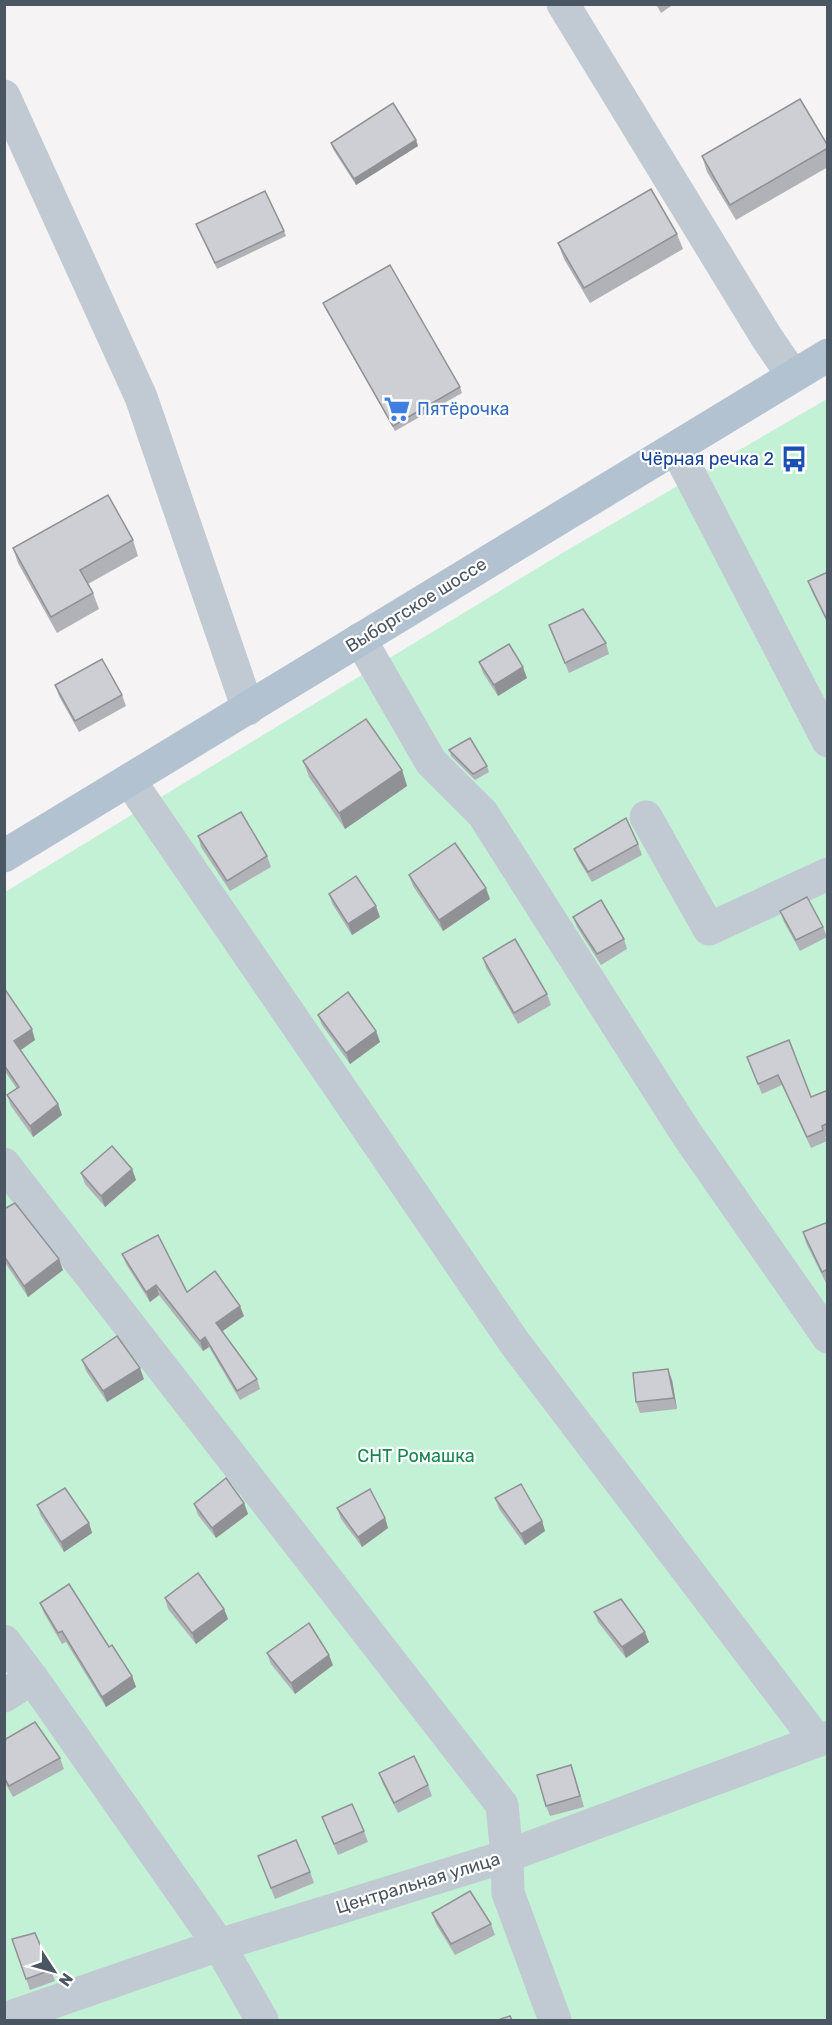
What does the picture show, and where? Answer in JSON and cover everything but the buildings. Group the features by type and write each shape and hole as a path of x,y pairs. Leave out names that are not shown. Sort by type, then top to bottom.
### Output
{"main road":[{"name":"Выборгское шоссе","path":"4,856 828,355"}],"street":[{"path":"563,4 767,338 793,376"},
{"path":"4,96 15,142 141,397 248,708"},
{"path":"676,448 828,741"},
{"path":"360,639 432,762 483,814 686,1133 828,1337"},
{"path":"130,781 514,1342 822,1739"},
{"path":"646,817 709,929 828,874"},
{"path":"4,1164 502,1805 508,1893 555,2020"},
{"path":"4,1641 219,1945 262,2020"},
{"path":"4,1696 32,1678"},
{"name":"Центральная улица","path":"4,2019 219,1945 507,1856 822,1739"}],"green space":[{"name":"СНТ Ромашка","path":"827,399 827,2020 5,2020 5,892 564,552"}],"place":[{"name":"Пятёрочка","path":"397,409"},
{"name":"Чёрная речка 2","path":"794,459"}]}
